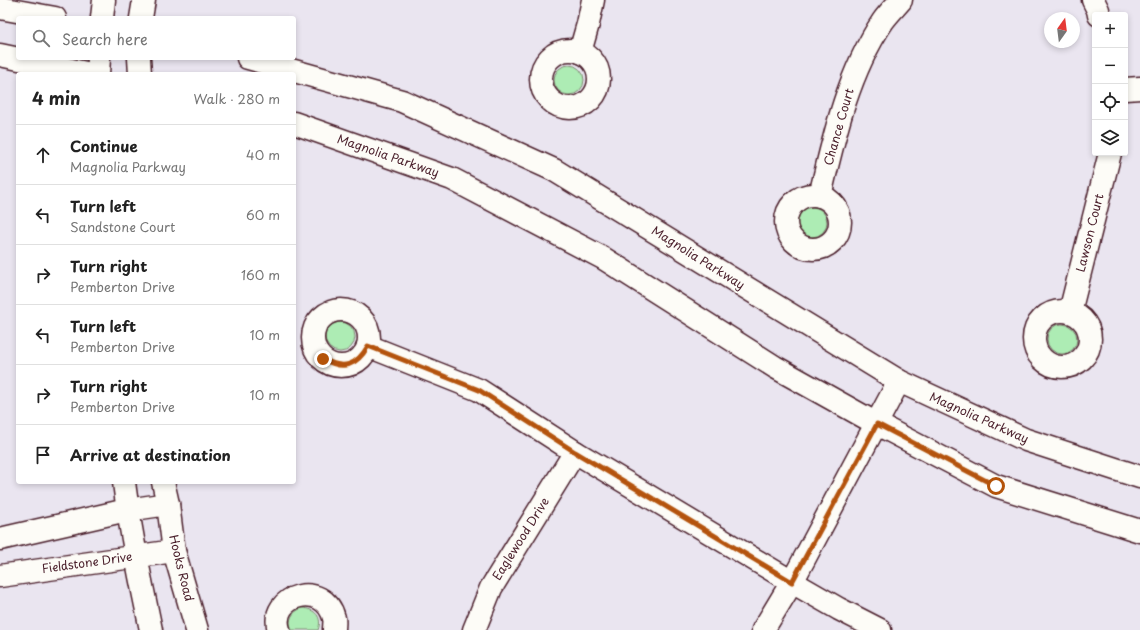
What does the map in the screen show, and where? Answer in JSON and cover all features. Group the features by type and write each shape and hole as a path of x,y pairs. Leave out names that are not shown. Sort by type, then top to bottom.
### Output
{"street":[{"path":"102,16 104,0"},
{"path":"141,16 144,0"},
{"path":"580,52 593,0"},
{"name":"Chance Court","path":"820,196 845,99 865,52 883,20 901,0"},
{"path":"1093,0 1098,12"},
{"path":"0,8 44,16"},
{"path":"0,55 16,58"},
{"path":"24,60 81,72"},
{"path":"98,72 99,60"},
{"path":"140,60 140,72"},
{"name":"Magnolia Parkway","path":"255,60 402,101 554,170 899,381 1026,440 1140,477"},
{"path":"1128,89 1140,88"},
{"name":"Magnolia Parkway","path":"296,124 452,179 603,258 775,367 877,424 996,486 1140,531"},
{"name":"Lawson Court","path":"1070,312 1109,156"},
{"path":"368,346 479,390 575,452 792,582 880,630"},
{"path":"763,630 792,582 899,381"},
{"name":"Eaglewood Drive","path":"474,630 491,588 575,452"},
{"path":"124,484 127,510 151,630"},
{"name":"Hooks Road","path":"163,484 168,504 174,550 197,630"},
{"path":"0,539 127,510 168,504"},
{"name":"Fieldstone Drive","path":"0,576 174,550"},
{"path":"279,630 278,616 283,606 291,599 302,595 313,596 323,600 331,608 334,619 334,630"}],"green space":[{"path":"569,65 580,69 584,80 580,91 569,95 558,91 554,80 558,69"},
{"path":"812,207 823,211 827,222 823,233 812,237 801,233 797,222 801,211"},
{"path":"340,322 351,326 355,337 351,348 340,352 329,348 325,337 329,326"},
{"path":"1062,324 1073,328 1077,339 1073,350 1062,354 1051,350 1047,339 1051,328"},
{"path":"302,608 311,610 317,614 319,618 318,630 291,630 290,622 293,614"}],"route":[{"path":"323,359 332,364 343,366 354,363 363,356 368,346 479,390 575,452 792,582 877,424 996,486"}]}
